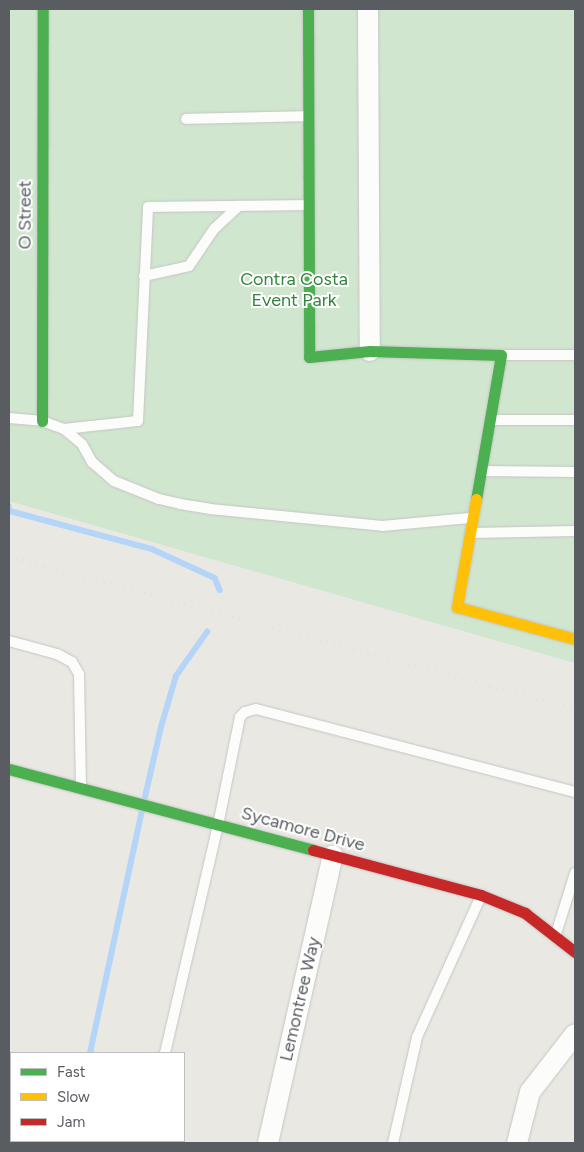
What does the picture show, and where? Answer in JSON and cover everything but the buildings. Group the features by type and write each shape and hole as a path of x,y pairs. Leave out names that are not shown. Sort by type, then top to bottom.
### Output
{"street":[{"name":"O Street","path":"42,421 43,9"},
{"path":"308,9 309,357 370,351 501,355 457,607 575,639"},
{"path":"368,9 370,351"},
{"name":"Sycamore Drive","path":"9,769 481,895 525,913 556,935 575,952"},
{"name":"Lemontree Way","path":"268,1143 333,855"},
{"path":"517,1143 530,1092 575,1034"}],"lane":[{"path":"186,119 309,116"},
{"path":"64,429 138,421 148,207 309,205"},
{"path":"144,276 189,266 214,229 240,206"},
{"path":"501,355 575,355"},
{"path":"9,418 26,418 42,421 64,429 82,444 92,462 114,481 134,491 180,504 210,509 382,526 474,517"},
{"path":"490,420 575,420"},
{"path":"482,471 575,472"},
{"path":"471,534 575,531"},
{"path":"9,641 56,654 72,662 78,674 81,788"},
{"path":"165,1052 218,824 240,717 245,712 256,709 575,792"},
{"path":"556,935 575,873"},
{"path":"393,1143 417,1037 481,895"}],"green space":[{"name":"Contra Costa Event Park","path":"9,9 575,9 575,663 9,501"}],"waterway":[{"path":"9,506 10,511 152,549 215,578 220,590"},
{"path":"145,797 161,727 176,676 207,632"},
{"path":"90,1052 142,811"}],"railway":[{"path":"9,557 575,709"}],"traffic: fast":[{"path":"42,421 43,9"},
{"path":"308,9 309,357 370,351 501,355 476,499"},
{"path":"9,769 313,850"}],"traffic: slow":[{"path":"476,499 457,607 575,639"}],"traffic: jam":[{"path":"313,850 481,895 525,913 575,952"}]}
